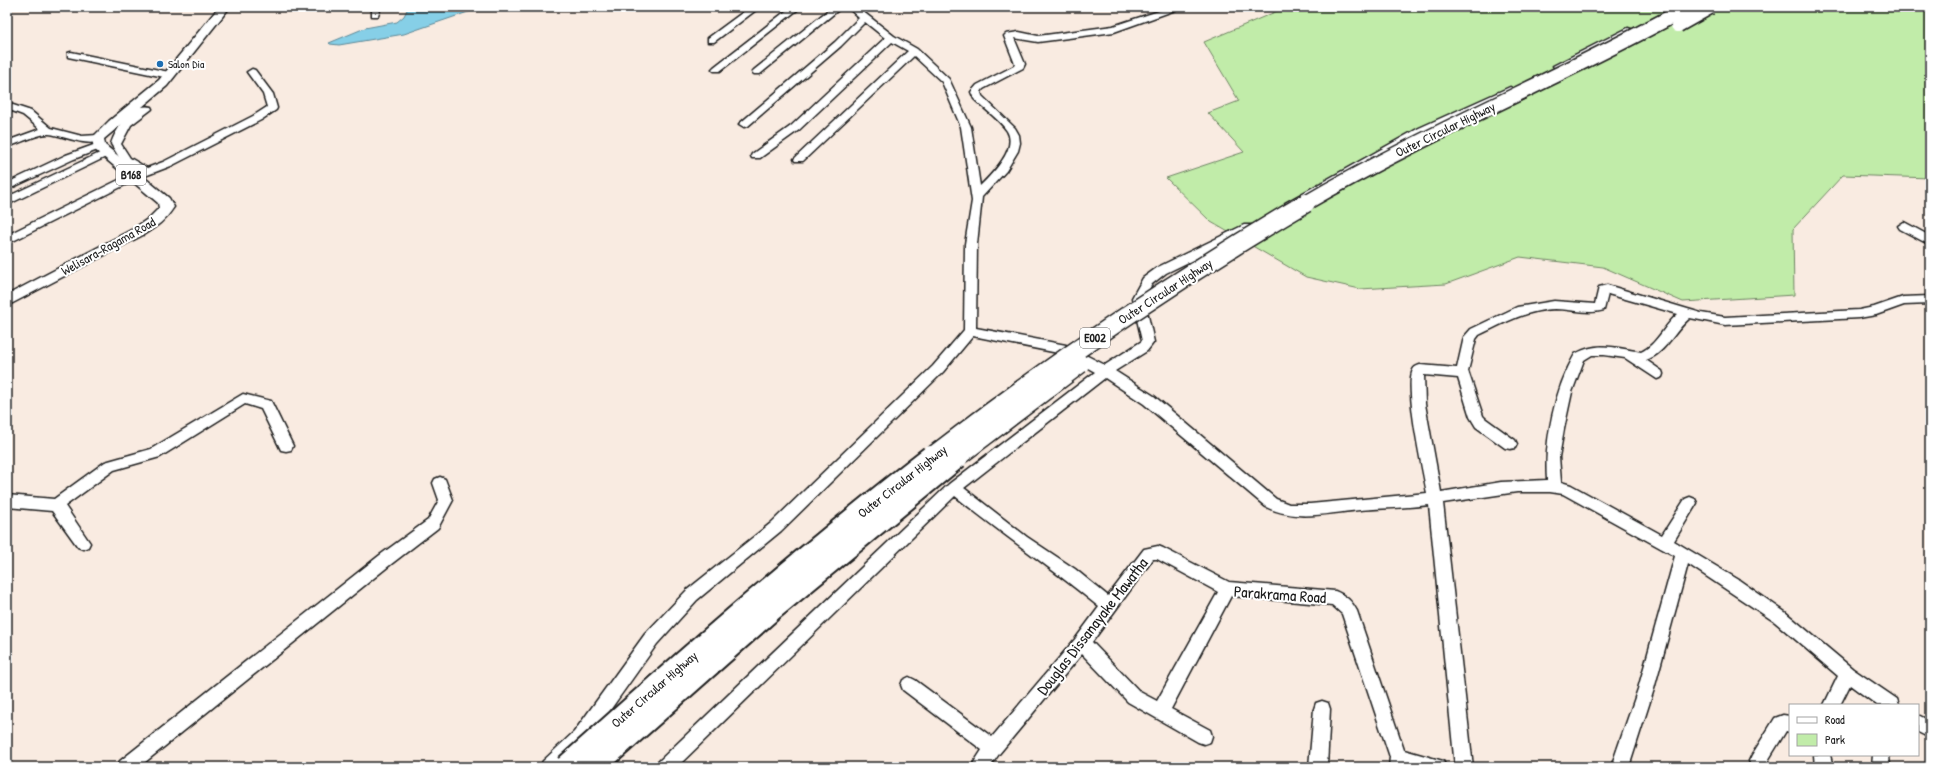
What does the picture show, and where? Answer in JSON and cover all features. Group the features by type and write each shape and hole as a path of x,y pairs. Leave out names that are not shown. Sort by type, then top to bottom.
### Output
{"highway":[{"name":"Outer Circular Highway","path":"566,767 646,694 795,567 917,469 990,412 1145,303 1249,237 1393,154 1646,32 1689,7"},
{"name":"Outer Circular Highway","path":"594,767 665,702 814,573 944,467 1079,364 1210,275 1386,171 1521,103 1612,60 1710,7"}],"main road":[{"path":"101,145 111,124 133,109 169,75 224,7"},
{"name":"Welisara-Ragama Road","path":"7,301 138,232 158,218 166,207 166,204 160,198 133,177 101,145"}],"street":[{"path":"711,40 756,7"},
{"path":"717,69 797,7"},
{"path":"756,72 838,7"},
{"path":"549,767 580,738 651,639 692,595 776,527 869,438 938,369 970,331 971,244 976,197 966,127 946,80 914,51 891,38 851,7"},
{"path":"976,197 999,174 1014,144 1014,136 1010,129 977,97 976,92 980,87 1018,68 1020,64 1008,36 1019,35 1038,39 1114,29 1180,7"},
{"path":"665,767 954,488 1105,371 1143,348 1148,342 1138,298 1147,281 1162,270 1238,234 1318,187 1423,130 1526,83 1675,7"},
{"path":"744,124 838,44 865,18"},
{"path":"756,156 795,128 891,38"},
{"path":"799,159 914,51"},
{"path":"71,55 169,75"},
{"path":"7,240 133,177 188,153 257,118 272,108 268,94 252,72"},
{"path":"7,106 27,112 47,130 101,145"},
{"path":"146,172 126,160 116,144 120,131 130,119 148,109"},
{"path":"8,144 47,130"},
{"path":"8,144 17,151"},
{"path":"7,187 70,157 101,145"},
{"path":"7,201 101,145"},
{"path":"1904,226 1930,241"},
{"path":"1510,444 1481,423 1477,417 1462,371 1465,364 1470,337 1475,332 1517,311 1554,305 1595,308 1600,307 1603,290 1607,288 1688,313 1725,321 1859,314 1876,311 1903,301 1930,300"},
{"path":"1554,486 1552,456 1556,429 1565,392 1579,357 1590,351 1604,350 1642,357 1654,351 1674,324 1688,313"},
{"path":"970,331 1066,350 1105,371 1149,400 1278,507 1286,510 1310,510 1435,498 1524,484 1554,486 1566,489 1683,553 1734,585 1780,617 1847,674 1890,704"},
{"path":"1628,354 1657,374"},
{"path":"1462,371 1457,373 1420,370 1418,372 1418,404 1435,498 1464,767"},
{"path":"7,502 56,505 110,466 156,452 243,399 266,405 286,446"},
{"path":"126,767 385,560 433,524 446,500 440,483"},
{"path":"954,488 1022,541 1070,574 1108,606"},
{"path":"1665,543 1690,503"},
{"path":"56,505 83,543"},
{"name":"Douglas Dissanayake Mawatha","path":"980,767 993,748 1082,643 1108,606 1149,553 1158,552 1227,589"},
{"path":"1620,767 1646,689 1683,553"},
{"name":"Parakrama Road","path":"1161,710 1227,589 1334,598 1343,603 1349,611 1398,762"},
{"path":"1082,643 1134,697 1161,710 1204,736"},
{"path":"1832,704 1847,674"},
{"path":"909,685 993,748"},
{"path":"1318,767 1322,709"},
{"path":"1758,761 1781,724 1789,724"},
{"path":"1919,724 1930,730"},
{"path":"1822,756 1824,767"},
{"path":"1881,756 1881,767"},
{"path":"1398,762 1437,767"}],"green space":[{"path":"1287,7 1930,7 1930,178 1843,175 1793,229 1794,295 1683,302 1603,267 1520,257 1446,284 1360,289 1306,277 1211,222 1166,178 1244,152 1208,113 1239,101 1204,42"}],"water":[{"path":"406,7 478,7 471,11 404,34 339,45 329,43 365,28 397,22 404,16 407,10"}],"place":[{"name":"Salon Dia","path":"160,64"}]}
